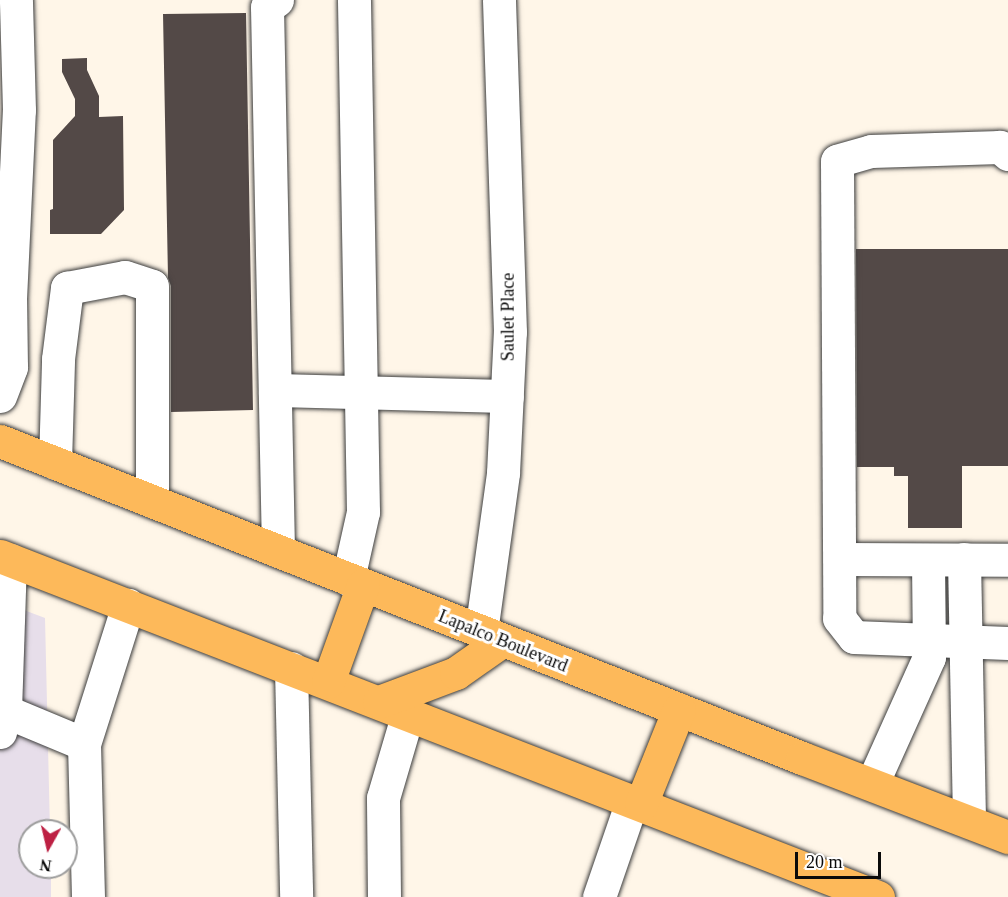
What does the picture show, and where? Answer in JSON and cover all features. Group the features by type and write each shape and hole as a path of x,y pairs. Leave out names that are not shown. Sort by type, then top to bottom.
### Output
{"main road":[{"name":"Lapalco Boulevard","path":"0,441 678,710 1008,837"},
{"path":"5,558 393,707 876,897"},
{"path":"328,682 355,582"},
{"path":"393,707 456,674 492,636"},
{"path":"636,802 678,710"}],"street":[{"path":"0,396 11,367 5,297 19,110 16,0"},
{"path":"277,0 267,8 278,551"},
{"path":"354,0 359,392 363,512 355,582"},
{"name":"Saulet Place","path":"492,636 510,332 499,0"},
{"path":"1008,154 1000,147 871,151 837,161 841,559 839,618 854,637 1008,642"},
{"path":"55,463 58,358 67,288 125,277 152,286 152,501"},
{"path":"274,390 507,396"},
{"path":"5,558 2,717 84,744"},
{"path":"841,559 1008,560"},
{"path":"964,559 969,821"},
{"path":"872,784 929,657 928,560"},
{"path":"88,897 84,744 128,605"},
{"path":"291,668 296,897"},
{"path":"384,897 383,798 393,707"},
{"path":"599,897 636,802"}],"shaded area":[{"path":"0,601 45,618 50,819 18,819 18,879 51,879 51,897 0,897"}],"building":[{"path":"246,13 253,410 171,412 171,286 168,278 163,14"},
{"path":"87,58 87,70 99,96 99,117 123,116 124,210 101,234 50,234 50,210 53,209 53,140 75,116 75,99 62,72 62,59"},
{"path":"856,249 1008,249 1008,466 962,466 962,528 908,528 908,476 894,476 894,467 857,467"}]}
